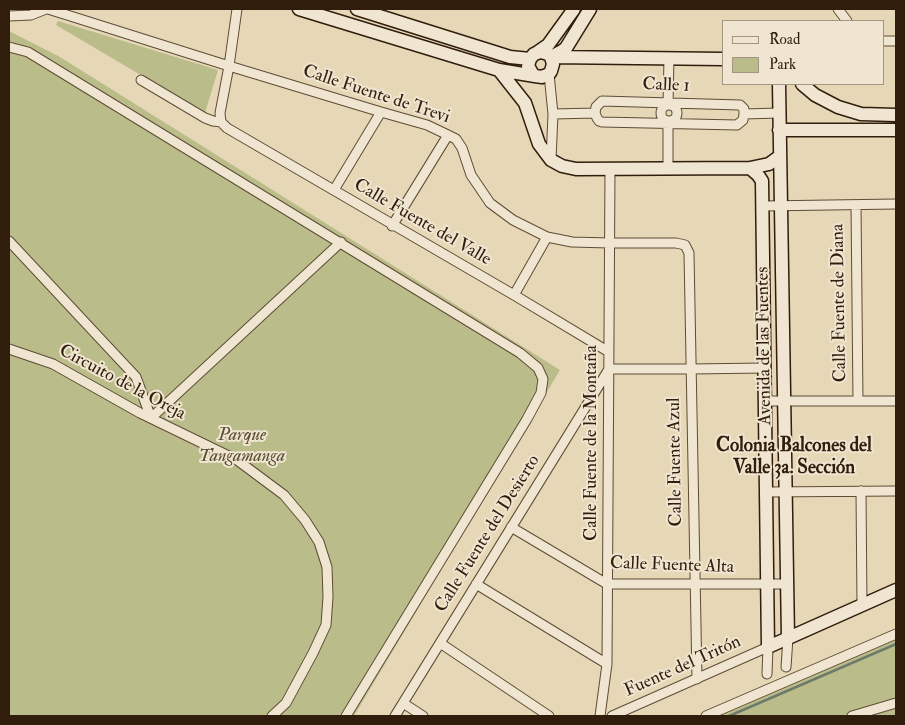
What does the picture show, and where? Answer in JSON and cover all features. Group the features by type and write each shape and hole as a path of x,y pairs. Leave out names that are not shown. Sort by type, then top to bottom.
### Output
{"street":[{"path":"9,16 32,15 47,9"},
{"name":"Calle Fuente de Trevi","path":"47,9 427,125 456,139 462,148 471,176 490,203 513,220 547,237 572,242 610,244 676,243 685,245"},
{"path":"221,122 220,113 237,9"},
{"path":"299,9 499,70 542,77 549,74"},
{"path":"348,24 355,9 510,56 532,56 541,52 548,54 553,64 549,74 553,114 551,160"},
{"path":"535,76 528,66 532,56 548,45 574,9"},
{"path":"550,57 562,51 590,9"},
{"path":"568,43 570,54 582,57"},
{"path":"9,47 28,52 341,242 520,353 538,368 543,379 541,393 527,419 346,716"},
{"path":"550,57 722,58"},
{"path":"668,122 663,119 661,112 663,107 668,104 669,58"},
{"path":"499,70 524,103 539,144 551,160 562,166 576,169 750,168 769,164 780,156"},
{"name":"Calle Fuente del Valle","path":"141,80 205,118 221,122 226,128 334,190 392,226 514,295 608,352"},
{"name":"Avenida de las Fuentes","path":"779,85 788,638 786,667"},
{"path":"803,85 815,95 838,107 860,114 896,115"},
{"name":"Calle 1","path":"596,113 596,107 602,100 668,104 740,105 744,109 744,114 779,113"},
{"path":"334,190 381,112"},
{"path":"553,114 596,113 597,118 602,122 668,122 737,126 743,120 744,114"},
{"path":"878,115 879,130"},
{"path":"668,122 668,169"},
{"path":"780,130 896,130"},
{"path":"392,226 448,135"},
{"name":"Avenida de las Fuentes","path":"750,168 762,181 763,206 767,674"},
{"name":"Calle Fuente de la Montaña","path":"600,716 607,664 610,169"},
{"path":"763,206 896,204"},
{"name":"Calle Fuente de Diana","path":"856,205 858,401"},
{"path":"514,295 547,237"},
{"path":"9,241 136,377 151,418 341,242"},
{"name":"Calle Fuente Azul","path":"685,245 689,254 697,678"},
{"name":"Circuito de la Oreja","path":"9,349 53,364 151,418 237,460 284,496 305,520 319,542 326,566 328,596 326,625 286,703 272,716"},
{"path":"608,369 765,368"},
{"name":"Calle Fuente del Desierto","path":"395,716 608,369"},
{"path":"765,401 896,401"},
{"path":"766,492 896,490"},
{"path":"861,491 862,606"},
{"name":"Calle Fuente Alta","path":"511,527 607,584 787,584"},
{"path":"476,584 607,664"},
{"path":"768,647 896,590"},
{"path":"706,716 896,634"},
{"path":"440,643 549,716"},
{"name":"Fuente del Tritón","path":"612,716 768,647"},
{"path":"403,703 423,716"},
{"path":"852,716 896,703"}],"green space":[{"path":"58,21 218,70 205,113 56,25"},
{"name":"Parque Tangamanga","path":"9,31 60,57 560,370 354,716 9,716"},
{"path":"896,629 896,716 698,716 726,705"}],"waterway":[{"path":"729,716 896,644"}],"district":[{"name":"Colonia Balcones del Valle 3a. Sección","path":"794,458"}]}
